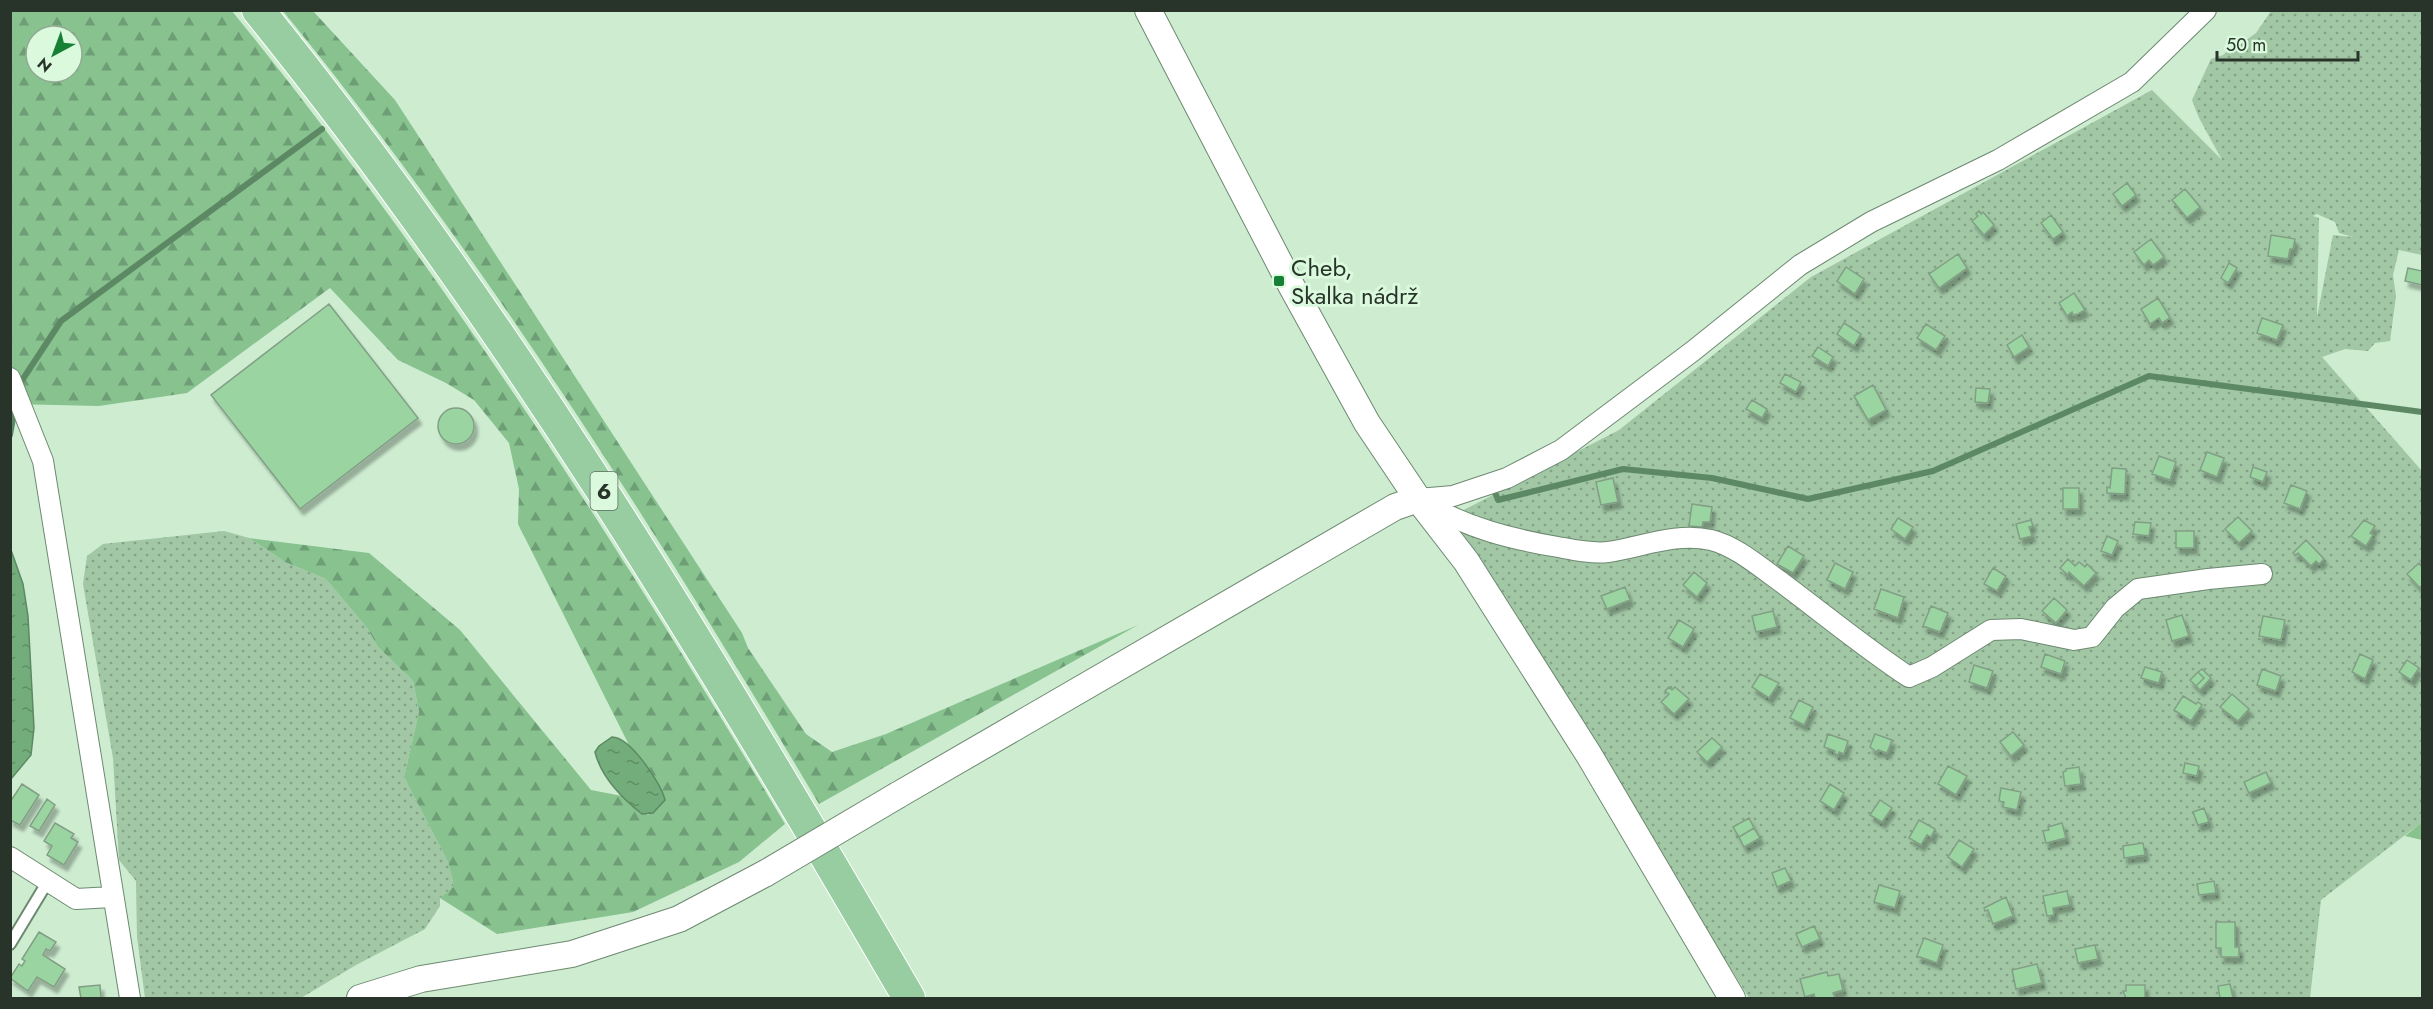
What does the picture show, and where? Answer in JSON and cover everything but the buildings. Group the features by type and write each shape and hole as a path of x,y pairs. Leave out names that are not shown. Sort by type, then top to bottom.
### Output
{"main road":[{"name":"6","path":"258,10 329,100 418,220 518,362 603,489 747,721 909,999"}],"street":[{"path":"1148,10 1292,287 1367,423 1418,499 1466,561 1589,755 1732,999"},
{"path":"360,999 421,979 572,954 679,919 766,873 1395,507 1418,499 1453,496 1507,478 1561,450 1684,358 1800,265 1871,222 1998,160 2132,82 2206,10"},
{"path":"10,378 43,461 130,999"},
{"path":"1418,499 1447,516 1494,534 1584,552 1606,552 1674,538 1712,540 1747,557 1881,659 1909,677 1932,667 1991,630 2021,629 2074,640 2092,637 2115,608 2138,589 2262,574"},
{"path":"10,857 76,899 112,897"}],"lane":[{"path":"10,944 48,881"}],"shaded area":[{"path":"2271,11 2422,11 2422,255 2399,250 2393,275 2396,296 2390,341 2375,343 2368,351 2345,349 2322,357 2422,471 2422,822 2321,900 2310,998 1749,998 1452,516 1619,430 1811,277 2152,90 2222,160 2192,100 2211,59 2223,55 2256,33","holes":["2317,214 2335,222 2339,233 2353,237 2333,235 2317,317 2319,218 2313,216"]},
{"path":"224,531 249,538 285,562 326,579 367,628 378,647 413,681 419,712 404,777 448,862 454,886 440,898 440,906 425,929 356,965 301,998 145,998 137,937 136,881 119,860 113,758 83,584 87,556 103,544"}],"green space":[{"path":"11,11 232,11 382,206 523,407 657,614 785,824 739,862 633,912 497,934 440,898 454,886 448,862 404,777 419,712 413,681 378,647 367,628 326,579 285,562 249,538 369,553 460,630 591,790 622,796 631,805 648,815 661,805 638,755 630,747 518,524 519,489 509,443 474,400 446,383 398,360 330,288 187,393 99,406 11,404"},
{"path":"283,11 313,11 395,100 742,633 748,648 806,734 832,752 886,734 1138,625 819,804 695,599 566,398 429,201"},
{"path":"2422,822 2422,840 2405,836"}],"water":[{"path":"11,550 23,584 28,616 34,728 31,755 11,779"},
{"path":"612,737 627,744 636,752 658,783 665,800 653,813 642,814 620,794 602,770 595,752 599,746"}],"waterway":[{"path":"19,385 61,321 322,129"},
{"path":"1493,487 1498,500 1623,469 1712,478 1808,499 1933,471 2149,376 2422,412"},
{"path":"10,435 15,407"}],"place":[{"name":"Cheb, Skalka nádrž","path":"1279,281"}]}
